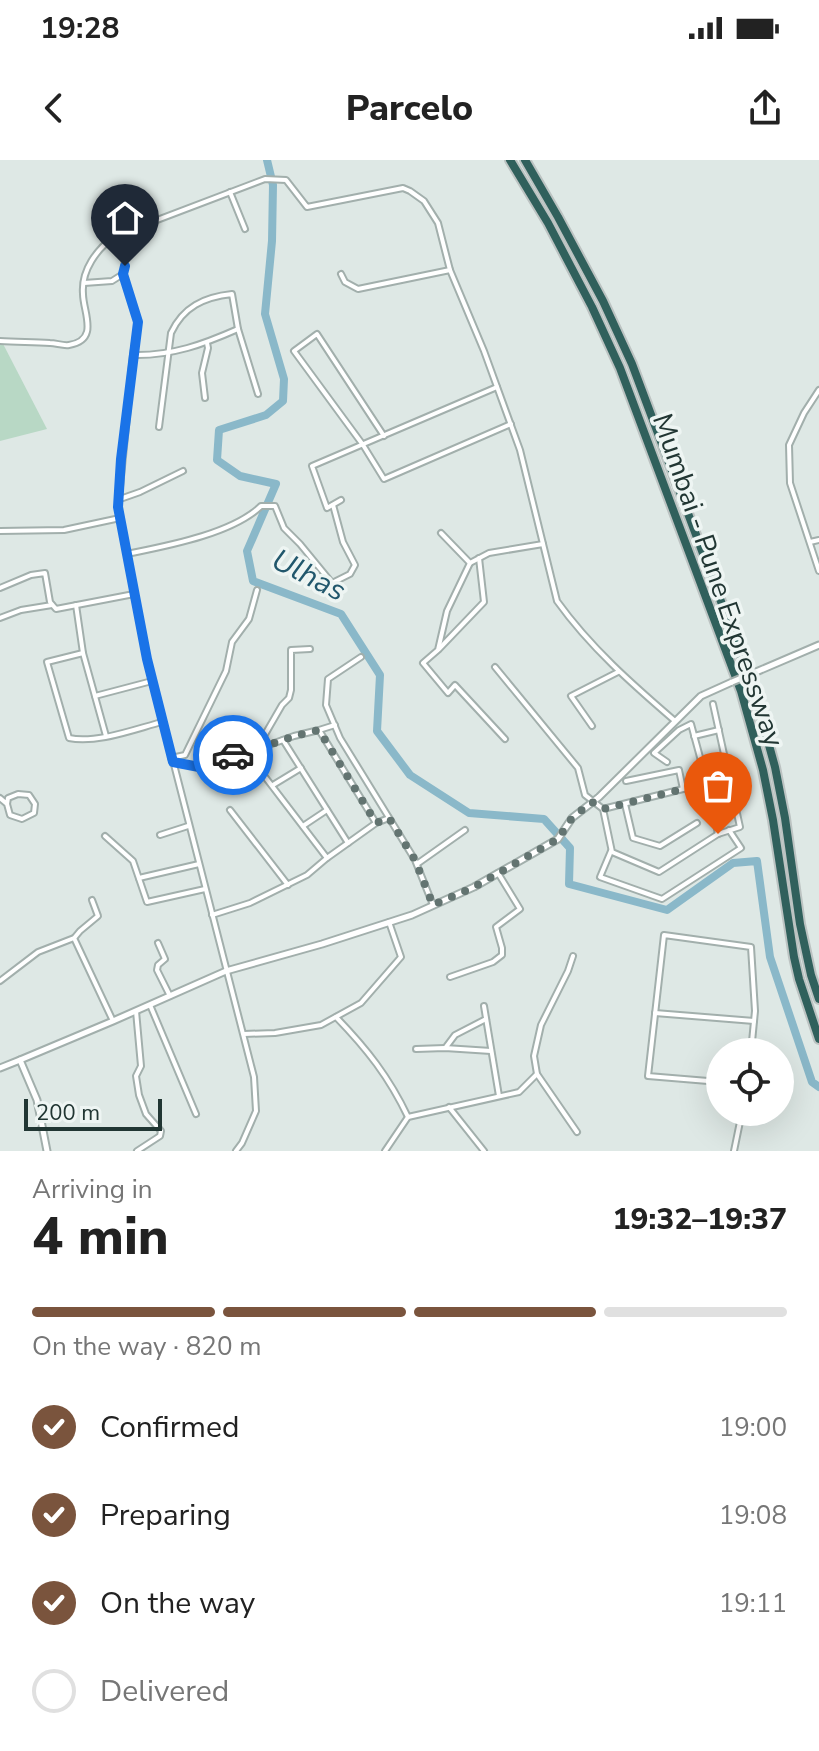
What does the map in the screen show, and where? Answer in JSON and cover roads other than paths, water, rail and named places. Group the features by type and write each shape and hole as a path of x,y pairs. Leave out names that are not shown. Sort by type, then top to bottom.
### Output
{"highway":[{"name":"Mumbai - Pune Expressway","path":"510,160 548,223 620,368 741,691 768,795 796,968 819,1039"},
{"name":"Mumbai - Pune Expressway","path":"525,160 603,301 632,364 753,687 775,767 803,940 819,999"}],"street":[{"path":"0,341 68,345 83,339 88,318 82,293 84,283 89,264 104,244 115,236 265,179 286,180 307,207 403,188 410,191 429,207 438,223 450,270 511,424 557,601 618,672 675,721"},
{"path":"230,192 245,229"},
{"path":"115,236 122,243 123,274 138,322 119,499 120,518 152,681 254,1077 256,1111 236,1151"},
{"path":"341,274 345,282 358,289 450,270"},
{"path":"84,283 112,281 123,274"},
{"path":"159,427 171,333 177,320 191,307 216,295 232,294 238,329 258,394"},
{"path":"133,355 169,354 207,343 238,329"},
{"path":"384,436 317,334 294,351 384,479 511,424"},
{"path":"38,343 46,348"},
{"path":"205,398 202,373 207,343"},
{"path":"341,500 327,508 312,466 497,387"},
{"path":"819,390 789,445 790,483 819,571"},
{"path":"119,499 183,471"},
{"path":"127,554 176,544 250,517 261,506 275,506 284,528 332,583 350,574 355,565 343,542 333,505"},
{"path":"0,531 64,530 120,518"},
{"path":"441,533 470,563"},
{"path":"810,542 819,540"},
{"path":"438,650 447,611 470,563 489,553 543,544"},
{"path":"479,558 484,602 423,663 448,693 455,685 505,739"},
{"path":"0,588 31,575 45,573 50,602 56,609 134,594"},
{"path":"172,760 185,755 226,671 232,642 249,619 257,590"},
{"path":"0,618 21,610 53,605"},
{"path":"76,605 83,653 106,736"},
{"path":"0,1068 226,971 389,922 474,887 558,839 569,823 701,696 819,645"},
{"path":"255,750 289,698 291,650 310,649"},
{"path":"83,653 47,662 69,738 88,740 162,722"},
{"path":"361,657 328,679 326,705 340,738 417,864 433,905"},
{"path":"495,667 578,768 585,795 603,809 612,852 659,872 718,834 740,827 713,704"},
{"path":"592,726 571,696 618,672"},
{"path":"95,696 152,681"},
{"path":"667,762 654,753 679,730 691,724 718,834"},
{"path":"172,760 199,767 335,725"},
{"path":"319,730 376,823"},
{"path":"694,736 719,730"},
{"path":"283,740 348,844"},
{"path":"246,752 327,858"},
{"path":"273,785 301,768"},
{"path":"626,781 679,770 683,789"},
{"path":"603,809 707,783"},
{"path":"0,798 7,804 10,815 22,819 34,813 35,804 29,795 18,794 8,798 7,804"},
{"path":"625,804 633,838 660,846 697,823"},
{"path":"230,810 288,885"},
{"path":"303,826 327,810"},
{"path":"212,915 250,903 307,875 376,823 389,818"},
{"path":"160,835 189,826"},
{"path":"417,864 465,830"},
{"path":"612,849 600,877 662,899 741,848 729,830"},
{"path":"105,836 133,861 147,902 205,889"},
{"path":"139,878 199,864"},
{"path":"450,977 493,962 502,955 496,927 520,909 498,873"},
{"path":"0,981 38,952 74,938 98,916 92,900"},
{"path":"243,1035 321,1025 361,1003 401,957 389,922"},
{"path":"706,1081 648,1076 664,935 751,947 752,1038"},
{"path":"74,938 113,1021"},
{"path":"158,943 165,959 157,970 170,996"},
{"path":"573,956 541,1025 534,1056 537,1074 577,1132"},
{"path":"150,1005 196,1114"},
{"path":"484,1006 499,1096"},
{"path":"136,1011 141,1066 136,1076 139,1095 146,1114 161,1131 160,1136 137,1151"},
{"path":"655,1013 754,1021"},
{"path":"336,1017 367,1049 394,1089 408,1117"},
{"path":"445,1048 455,1035 486,1019"},
{"path":"416,1049 491,1051"},
{"path":"20,1060 37,1100 47,1151"},
{"path":"385,1151 408,1117 519,1092 537,1074"},
{"path":"449,1107 484,1151"},
{"path":"734,1151 739,1126"}],"waterway":[{"name":"Ulhas","path":"267,160 273,185 272,241 265,314 284,379 283,401 266,415 219,430 217,460 240,476 276,484 247,551 253,581 341,614 380,675 377,731 410,775 469,813 544,819 570,848 569,884 667,910 733,863 757,861 770,957 812,1082 819,1087"}]}
